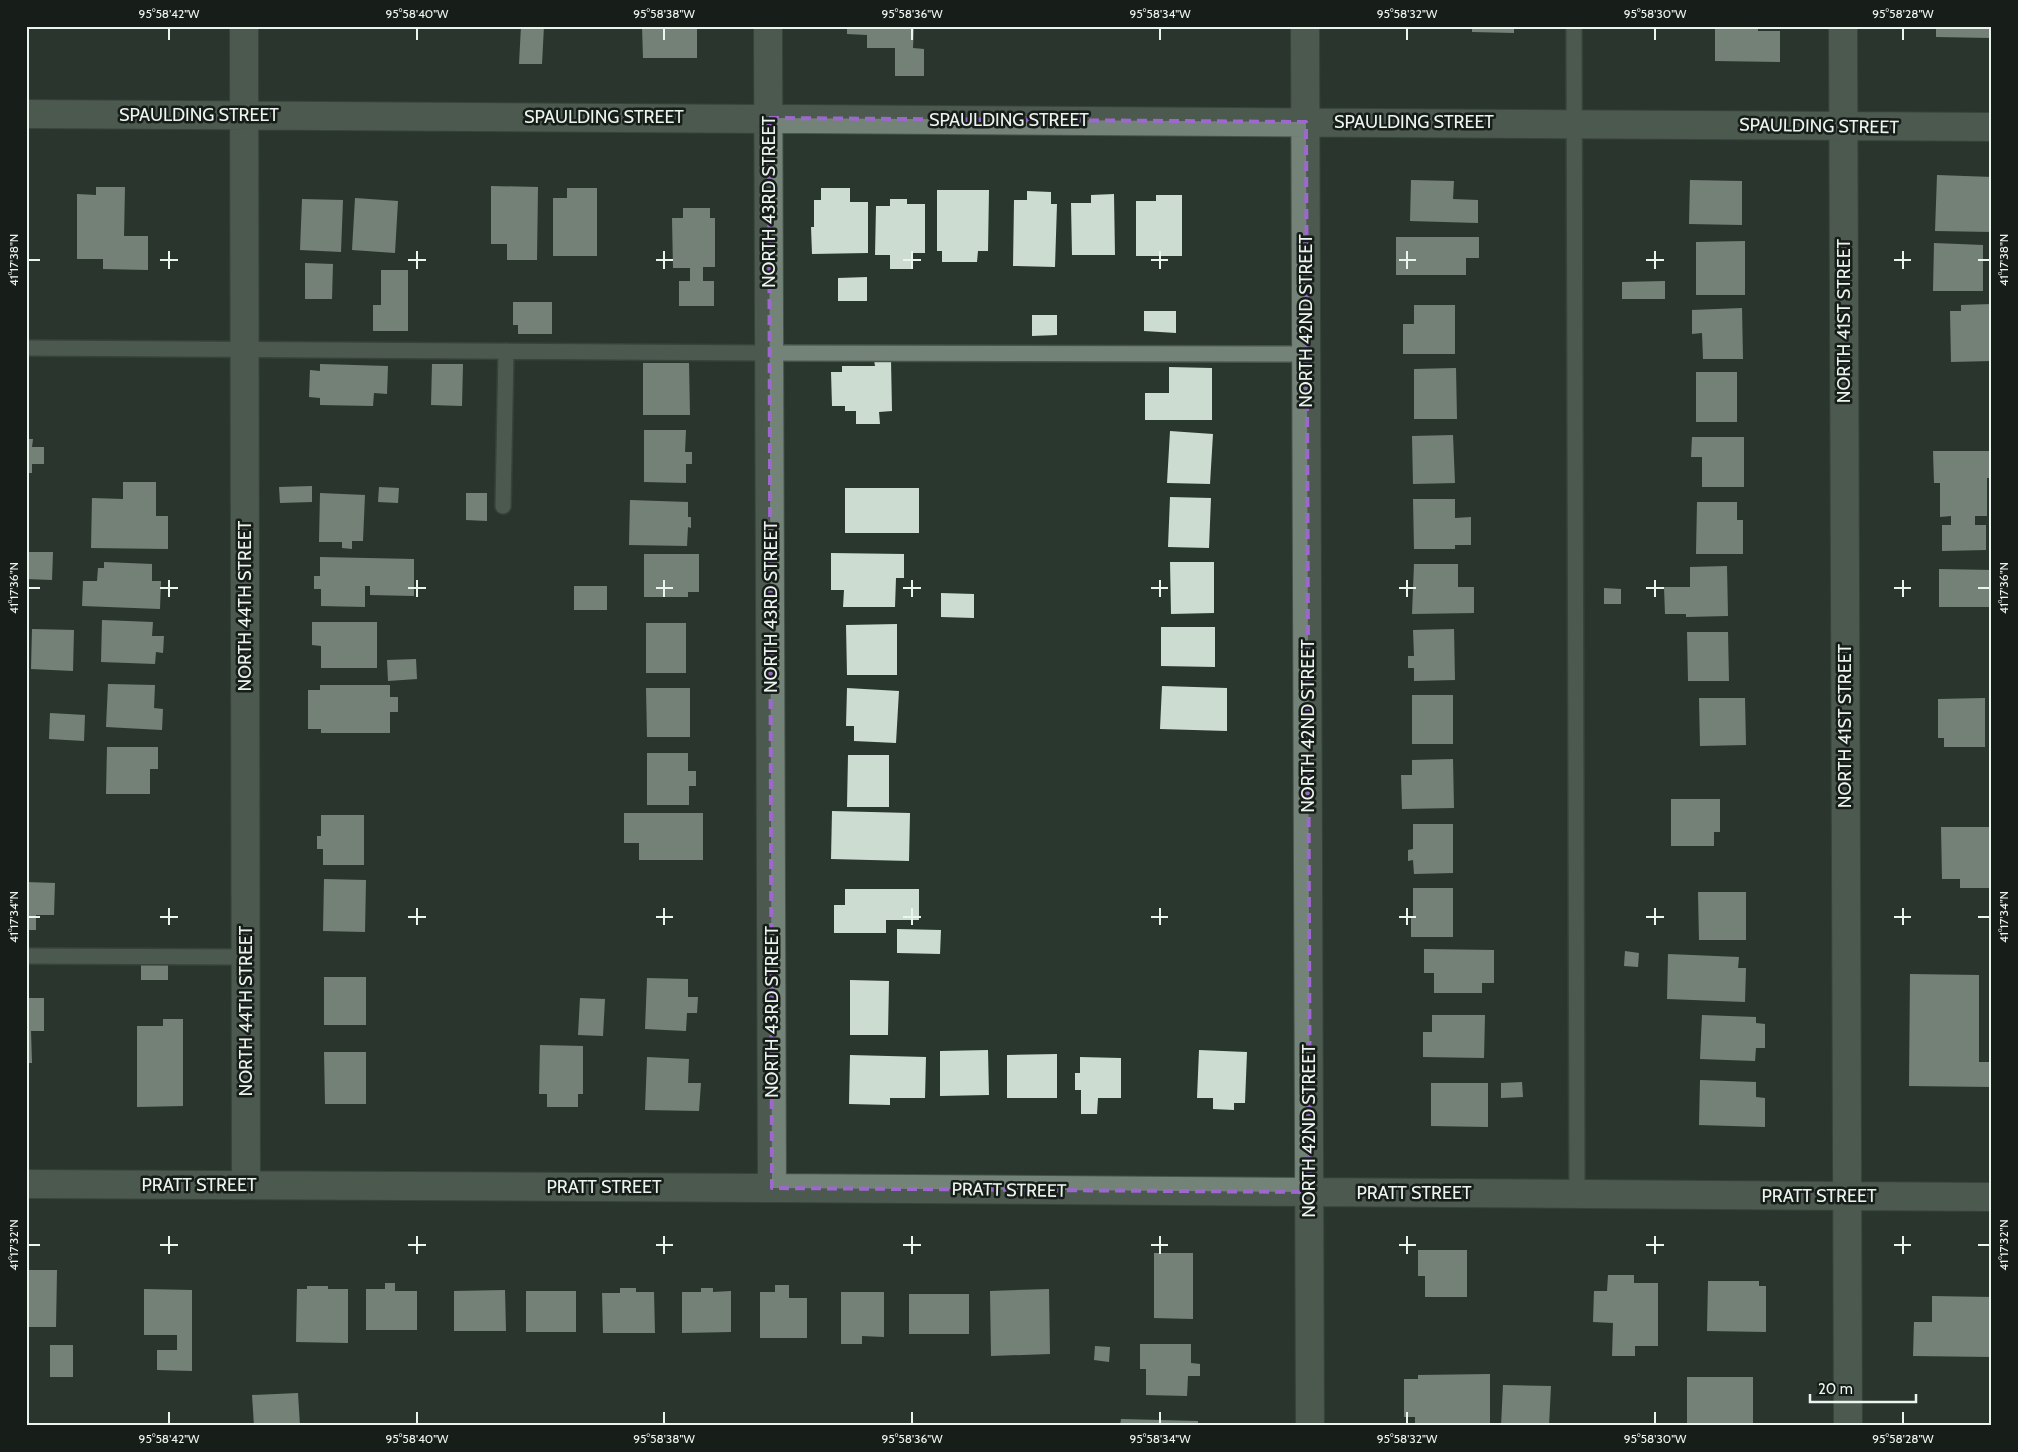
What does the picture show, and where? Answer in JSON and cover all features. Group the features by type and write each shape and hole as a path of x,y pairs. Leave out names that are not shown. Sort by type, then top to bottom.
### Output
{"street":[{"name":"NORTH 44TH STREET","path":"244,26 246,1185"},
{"name":"NORTH 43RD STREET","path":"768,26 772,1188"},
{"name":"NORTH 42ND STREET","path":"1305,26 1310,1426"},
{"name":"NORTH 41ST STREET","path":"1842,26 1848,1426"},
{"name":"SPAULDING STREET","path":"26,114 1992,127"},
{"name":"PRATT STREET","path":"26,1184 1992,1197"}],"lane":[{"path":"1574,26 1576,1194"},
{"path":"26,348 506,352 1306,354"},
{"path":"503,506 506,352"},
{"path":"26,956 246,957"}],"highlighted area":[{"path":"769,118 1306,122 1310,1192 772,1188"}],"building":[{"path":"521,26 544,26 542,64 519,64"},
{"path":"642,26 697,28 697,58 643,58"},
{"path":"847,26 914,26 913,48 924,49 924,76 895,76 895,48 867,48 867,35 847,34"},
{"path":"1472,26 1514,26 1514,33 1472,32"},
{"path":"1715,26 1758,26 1758,31 1780,31 1780,62 1715,61"},
{"path":"1936,26 1991,26 1991,38 1936,37"},
{"path":"1937,175 1992,177 1992,232 1935,231"},
{"path":"1411,180 1454,181 1453,199 1478,200 1478,223 1410,221"},
{"path":"1690,180 1742,181 1742,225 1689,224"},
{"path":"491,186 538,187 537,260 507,260 507,244 491,244"},
{"path":"96,187 125,187 124,236 148,236 148,270 103,269 103,259 77,259 77,194 96,195"},
{"path":"567,188 597,188 597,256 553,256 553,198 567,198"},
{"path":"821,188 850,188 850,202 868,202 868,253 812,254 811,227 814,227 814,200 821,200"},
{"path":"937,190 989,190 988,251 978,251 977,262 942,262 942,251 937,251"},
{"path":"1027,191 1051,192 1051,204 1057,204 1055,267 1013,266 1014,200 1027,200"},
{"path":"1114,194 1115,255 1072,255 1071,203 1091,203 1091,195"},
{"path":"1156,195 1182,195 1182,256 1136,256 1136,201 1156,201"},
{"path":"355,198 398,201 395,253 352,250"},
{"path":"302,199 343,200 341,252 300,250"},
{"path":"890,199 907,199 907,204 925,204 925,253 913,253 913,269 890,269 890,255 875,255 876,206 890,206"},
{"path":"683,208 710,208 710,218 715,218 715,267 703,267 703,281 714,281 714,306 679,306 679,281 690,281 690,268 673,268 672,218 683,218"},
{"path":"1396,237 1479,237 1479,258 1466,258 1466,275 1396,275"},
{"path":"1745,241 1745,295 1696,295 1696,242"},
{"path":"1934,243 1983,245 1983,291 1933,291"},
{"path":"305,263 333,264 332,299 305,299"},
{"path":"381,270 408,270 408,331 373,331 373,305 381,305"},
{"path":"867,277 867,301 838,301 838,278"},
{"path":"1665,281 1665,299 1622,299 1622,282"},
{"path":"513,302 552,302 552,334 518,334 518,325 513,325"},
{"path":"1992,304 1992,361 1951,362 1950,311 1961,311 1961,305"},
{"path":"1414,305 1455,305 1455,354 1403,354 1403,324 1414,324"},
{"path":"1742,308 1743,359 1703,359 1702,333 1692,334 1692,310"},
{"path":"1144,311 1176,311 1176,333 1144,331"},
{"path":"1032,315 1057,315 1057,335 1032,336"},
{"path":"874,360 891,360 892,411 879,412 880,424 856,424 856,411 845,411 845,406 832,406 831,372 842,372 842,366 875,366"},
{"path":"643,363 689,363 690,415 643,415"},
{"path":"320,364 388,366 387,394 374,393 373,406 320,405 320,398 309,397 310,370 320,371"},
{"path":"432,364 463,364 462,406 431,405"},
{"path":"1169,367 1212,368 1212,420 1145,420 1145,393 1169,393"},
{"path":"1456,368 1457,419 1414,419 1414,369"},
{"path":"1696,372 1737,372 1737,422 1696,422"},
{"path":"644,430 686,430 685,452 692,452 692,464 686,464 686,483 644,482"},
{"path":"1170,431 1213,434 1210,484 1167,483"},
{"path":"1453,435 1455,483 1413,484 1412,436"},
{"path":"1692,437 1744,437 1744,487 1702,487 1702,457 1691,457"},
{"path":"26,439 33,439 32,447 44,447 44,464 32,464 32,473 26,473"},
{"path":"1933,451 1992,451 1992,478 1987,478 1987,516 1975,516 1975,525 1986,525 1986,550 1942,551 1942,525 1951,525 1951,516 1940,517 1940,483 1934,483"},
{"path":"123,482 156,482 156,516 168,516 168,549 91,548 92,498 123,499"},
{"path":"312,486 312,502 280,503 279,487"},
{"path":"379,487 399,488 398,503 378,502"},
{"path":"845,488 919,488 919,533 845,533"},
{"path":"320,493 365,495 363,541 352,541 352,549 342,548 342,542 319,542"},
{"path":"466,493 487,493 487,521 466,520"},
{"path":"1170,497 1211,498 1209,548 1168,547"},
{"path":"1413,499 1455,499 1455,518 1471,517 1471,545 1455,545 1455,549 1414,549"},
{"path":"630,500 688,502 688,517 691,517 691,528 688,527 687,546 629,545"},
{"path":"1697,502 1737,502 1737,520 1743,520 1743,554 1696,554"},
{"path":"26,552 53,552 52,580 26,579"},
{"path":"831,553 904,554 904,578 896,578 895,607 843,607 844,590 831,590"},
{"path":"644,554 699,554 699,592 688,592 688,597 644,597"},
{"path":"320,557 414,559 414,596 370,595 370,586 365,586 365,607 321,606 321,589 314,589 314,576 320,576"},
{"path":"104,562 152,564 152,581 161,581 160,609 82,606 83,581 97,581 98,568 104,568"},
{"path":"1170,562 1214,562 1214,613 1171,614"},
{"path":"1414,564 1458,564 1458,587 1474,587 1474,613 1412,614"},
{"path":"1727,566 1728,616 1686,617 1686,614 1665,614 1664,587 1690,587 1690,567"},
{"path":"1939,569 1992,570 1992,607 1939,607"},
{"path":"574,586 607,586 607,610 574,610"},
{"path":"1604,588 1621,589 1621,604 1604,604"},
{"path":"941,593 974,594 974,618 941,617"},
{"path":"102,620 153,622 152,636 164,636 163,653 156,652 155,664 101,662"},
{"path":"312,622 377,622 377,668 321,668 321,646 312,645"},
{"path":"646,623 686,623 686,673 646,673"},
{"path":"897,624 897,675 847,675 846,625"},
{"path":"1161,627 1215,627 1215,667 1161,666"},
{"path":"32,629 74,630 73,671 31,669"},
{"path":"1454,629 1455,680 1414,681 1414,668 1408,668 1408,656 1414,656 1413,630"},
{"path":"1687,632 1728,632 1729,681 1688,681"},
{"path":"416,659 417,679 388,681 387,660"},
{"path":"108,684 155,685 154,708 163,709 162,730 106,727"},
{"path":"320,685 390,685 390,697 398,697 398,712 390,712 390,733 321,733 321,729 308,729 308,690 320,690"},
{"path":"1162,686 1227,688 1227,731 1160,729"},
{"path":"646,688 690,688 690,737 647,737"},
{"path":"847,688 899,691 896,743 854,741 854,726 846,726"},
{"path":"1412,695 1453,695 1453,744 1412,744"},
{"path":"1699,698 1745,698 1746,745 1700,746"},
{"path":"1985,698 1985,747 1944,747 1944,738 1938,738 1938,699"},
{"path":"50,713 85,715 84,741 49,739"},
{"path":"107,747 158,747 158,769 150,769 150,794 106,794"},
{"path":"647,753 688,753 688,771 696,771 696,786 689,786 689,805 647,805"},
{"path":"848,755 889,755 889,807 847,807"},
{"path":"1453,759 1454,808 1402,809 1401,775 1412,775 1412,760"},
{"path":"1671,799 1720,799 1720,832 1714,832 1714,846 1671,846"},
{"path":"832,811 910,813 909,861 831,859"},
{"path":"624,813 703,813 703,860 639,860 639,843 624,843"},
{"path":"321,815 364,815 364,865 323,865 323,849 317,849 317,836 321,836"},
{"path":"1413,824 1453,824 1453,873 1414,874 1413,860 1408,861 1408,850 1413,849"},
{"path":"1941,827 1991,827 1991,888 1960,888 1960,879 1942,879"},
{"path":"324,879 366,880 365,932 323,931"},
{"path":"26,882 55,883 54,915 36,915 36,930 26,930"},
{"path":"1413,888 1453,888 1453,937 1411,937"},
{"path":"845,889 919,889 919,920 886,920 886,933 834,933 834,905 845,905"},
{"path":"1698,892 1746,892 1746,940 1699,940"},
{"path":"897,929 941,930 940,954 897,953"},
{"path":"1424,949 1494,950 1494,983 1482,983 1482,993 1434,993 1434,973 1424,973"},
{"path":"1625,951 1639,953 1638,967 1624,966"},
{"path":"1668,954 1739,957 1738,968 1746,968 1745,1002 1667,999"},
{"path":"141,962 168,963 168,980 141,980"},
{"path":"1910,974 1979,975 1979,1062 1992,1062 1992,1087 1909,1086"},
{"path":"324,977 366,977 366,1025 324,1025"},
{"path":"647,978 688,979 688,997 698,997 697,1013 687,1013 686,1031 645,1029"},
{"path":"850,980 889,981 888,1035 850,1035"},
{"path":"26,998 44,998 44,1031 31,1031 32,1063 26,1063"},
{"path":"580,998 605,999 603,1036 578,1035"},
{"path":"1432,1015 1485,1015 1484,1058 1423,1057 1423,1032 1432,1032"},
{"path":"1702,1015 1756,1017 1756,1023 1765,1024 1765,1048 1756,1048 1755,1061 1700,1059"},
{"path":"163,1019 183,1019 183,1106 137,1107 137,1026 163,1026"},
{"path":"540,1045 583,1046 583,1094 578,1094 578,1107 547,1107 547,1094 539,1094"},
{"path":"988,1050 989,1095 940,1096 940,1051"},
{"path":"1199,1050 1247,1052 1245,1103 1234,1103 1234,1110 1213,1109 1213,1098 1197,1098"},
{"path":"324,1052 366,1052 366,1104 325,1104"},
{"path":"1057,1054 1057,1098 1007,1098 1007,1055"},
{"path":"850,1055 926,1057 925,1098 890,1098 890,1105 849,1104"},
{"path":"647,1057 689,1059 688,1083 701,1083 699,1111 645,1110"},
{"path":"1080,1057 1121,1058 1121,1098 1098,1098 1097,1114 1081,1114 1081,1090 1075,1090 1075,1073 1080,1073"},
{"path":"1700,1080 1756,1082 1756,1097 1765,1098 1765,1127 1699,1125"},
{"path":"1522,1082 1523,1097 1501,1098 1501,1083"},
{"path":"1431,1083 1488,1083 1488,1127 1431,1126"},
{"path":"1418,1250 1467,1250 1467,1297 1425,1297 1425,1276 1418,1276"},
{"path":"1154,1253 1193,1253 1193,1319 1154,1318"},
{"path":"29,1270 57,1270 56,1327 26,1327 26,1277 29,1278"},
{"path":"1608,1275 1634,1275 1634,1283 1658,1283 1658,1346 1635,1346 1635,1356 1612,1356 1613,1323 1593,1322 1594,1291 1607,1291"},
{"path":"1708,1281 1759,1281 1759,1286 1766,1286 1766,1332 1707,1331"},
{"path":"385,1283 395,1283 395,1291 417,1291 417,1330 366,1330 366,1289 385,1289"},
{"path":"775,1285 789,1285 789,1298 807,1298 807,1338 760,1338 760,1292 775,1292"},
{"path":"307,1286 328,1286 328,1289 348,1289 348,1343 296,1342 297,1289 307,1289"},
{"path":"620,1288 636,1288 636,1292 654,1292 655,1333 603,1333 602,1293 620,1293"},
{"path":"701,1288 713,1288 713,1292 731,1291 731,1332 682,1333 682,1292 701,1292"},
{"path":"144,1289 192,1290 192,1371 157,1370 157,1350 177,1350 177,1335 144,1335"},
{"path":"1049,1289 1050,1354 991,1356 990,1291"},
{"path":"505,1290 506,1331 454,1331 454,1291"},
{"path":"526,1291 576,1291 576,1332 526,1332"},
{"path":"841,1292 884,1292 884,1337 862,1336 862,1344 841,1344"},
{"path":"909,1294 969,1294 969,1334 909,1334"},
{"path":"1932,1296 1992,1297 1992,1357 1913,1356 1914,1322 1932,1322"},
{"path":"1140,1344 1191,1344 1191,1363 1200,1364 1200,1376 1188,1376 1187,1396 1146,1395 1146,1369 1140,1369"},
{"path":"50,1345 73,1345 73,1377 50,1377"},
{"path":"1095,1346 1110,1347 1109,1362 1094,1360"},
{"path":"1490,1374 1490,1424 1415,1426 1415,1417 1404,1417 1404,1379 1418,1379 1418,1375"},
{"path":"1687,1377 1753,1377 1753,1424 1687,1423"},
{"path":"1503,1385 1551,1386 1549,1426 1501,1426"},
{"path":"298,1393 300,1426 254,1426 252,1395"},
{"path":"1121,1419 1198,1421 1198,1426 1120,1426"}]}
